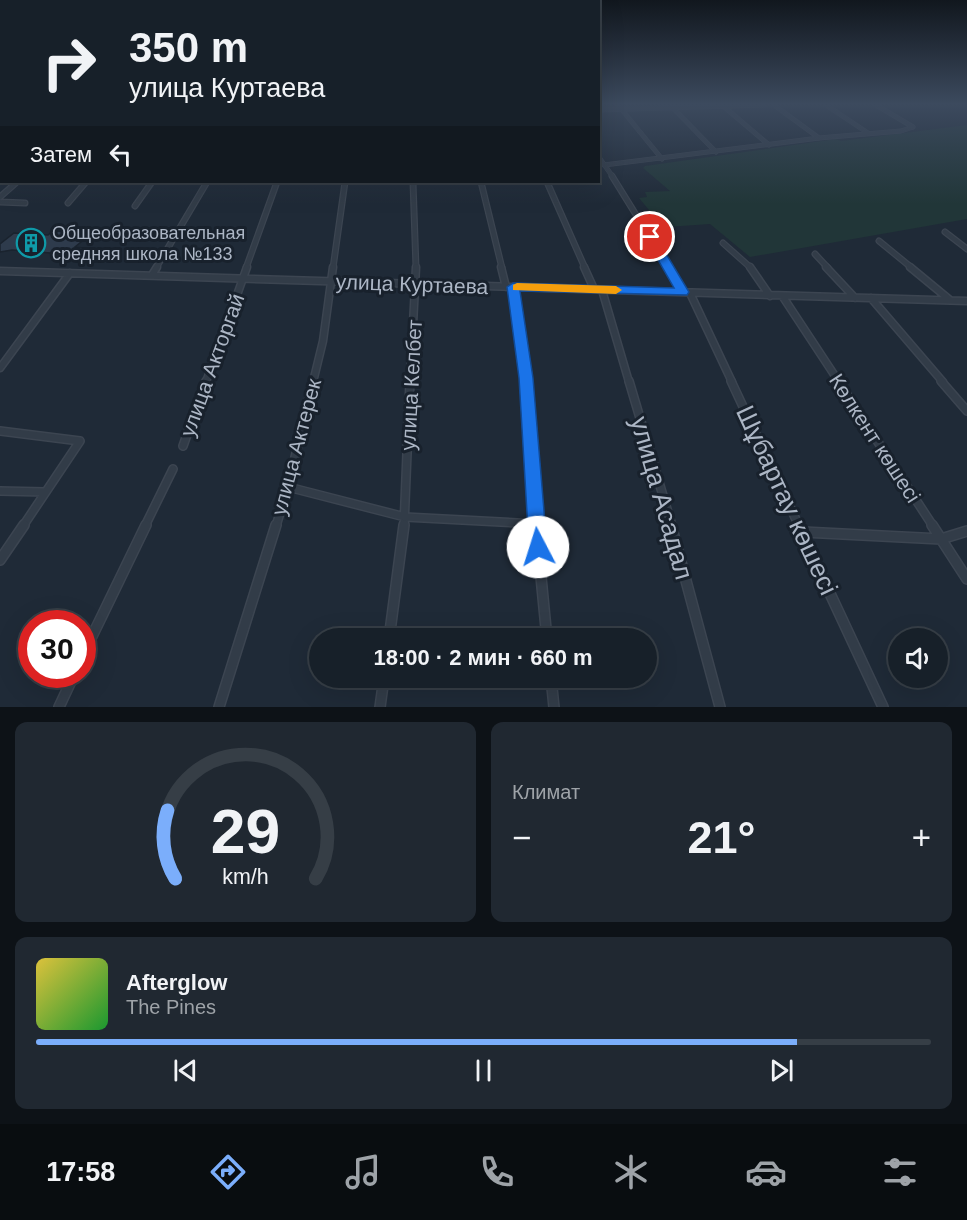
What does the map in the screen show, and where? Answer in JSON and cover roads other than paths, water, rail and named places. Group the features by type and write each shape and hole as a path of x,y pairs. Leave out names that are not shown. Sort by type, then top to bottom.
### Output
{"street":[{"path":"645,138 662,159"},
{"path":"702,138 716,152"},
{"path":"761,138 769,145"},
{"path":"604,165 819,138"},
{"name":"Шұбартау көшесі","path":"600,159 686,292 803,531 883,707"},
{"path":"0,197 16,183"},
{"path":"68,203 85,183"},
{"path":"135,206 151,183"},
{"path":"152,275 206,183"},
{"name":"улица Акторгай","path":"183,447 277,183"},
{"name":"улица Актерек","path":"219,707 288,487 323,341 345,183"},
{"name":"улица Келбет","path":"390,628 405,517 417,283 413,183"},
{"path":"481,183 510,287 526,378 546,628"},
{"name":"улица Асадал","path":"548,183 598,290 671,524 720,707"},
{"path":"0,202 25,203"},
{"path":"945,232 967,249"},
{"path":"879,241 950,300"},
{"path":"723,243 747,263 770,296"},
{"path":"815,254 855,298"},
{"name":"улица Куртаева","path":"0,271 967,301"},
{"path":"0,368 70,273"},
{"name":"Көлкент көшесі","path":"783,297 967,579"},
{"path":"871,298 967,411"},
{"path":"0,432 80,441 0,560"},
{"path":"96,628 173,469"},
{"path":"288,487 405,517 536,524"},
{"path":"0,491 45,492"},
{"path":"803,531 941,539 967,531"},
{"path":"58,707 68,688"},
{"path":"380,707 383,688"},
{"path":"552,688 554,707"}],"place":[{"name":"Общеобразовательная средняя школа №133","path":"31,243"}]}
